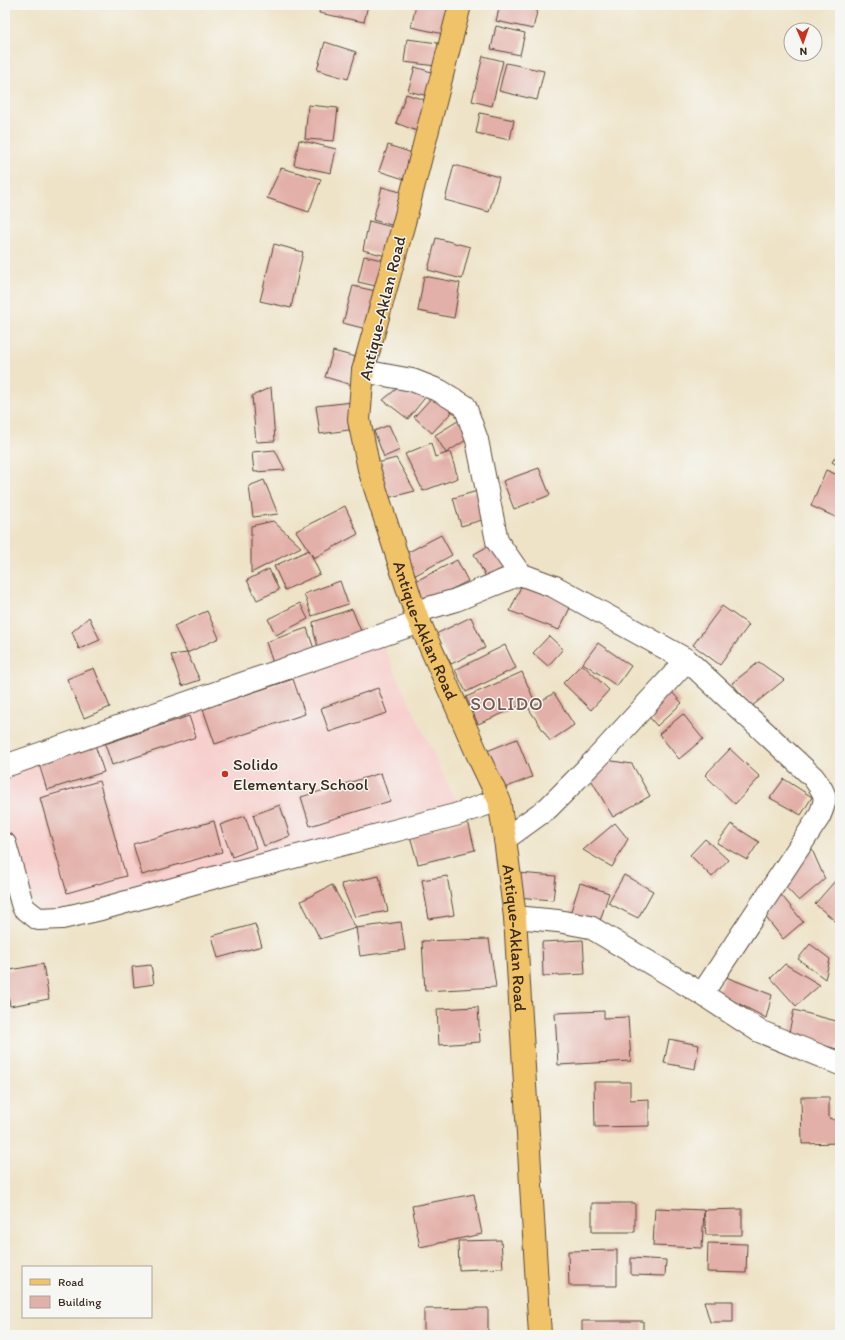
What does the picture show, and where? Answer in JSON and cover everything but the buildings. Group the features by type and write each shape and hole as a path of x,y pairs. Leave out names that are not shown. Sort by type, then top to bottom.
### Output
{"main road":[{"name":"Antique-Aklan Road","path":"460,5 405,219 363,371 359,420 369,469 418,617 479,758 499,800 515,917 540,1335"}],"street":[{"path":"363,371 412,380 440,391 465,406 477,440 497,541 520,574 555,587 687,660 813,777 825,793 825,804 819,817 702,994"},
{"path":"5,766 418,617 520,574"},
{"path":"505,839 548,808 599,756 687,660"},
{"path":"5,844 23,907 38,919 62,918 101,910 205,880 455,815 499,800"},
{"path":"515,917 558,921 590,927 702,994 759,1031 840,1064"}],"shaded area":[{"name":"Solido Elementary School","path":"381,642 456,802 240,864 41,914 24,888 5,820 5,779 10,769"}],"place":[{"name":"Solido Elementary School","path":"225,774"}],"district":[{"name":"SOLIDO","path":"507,703"}]}
